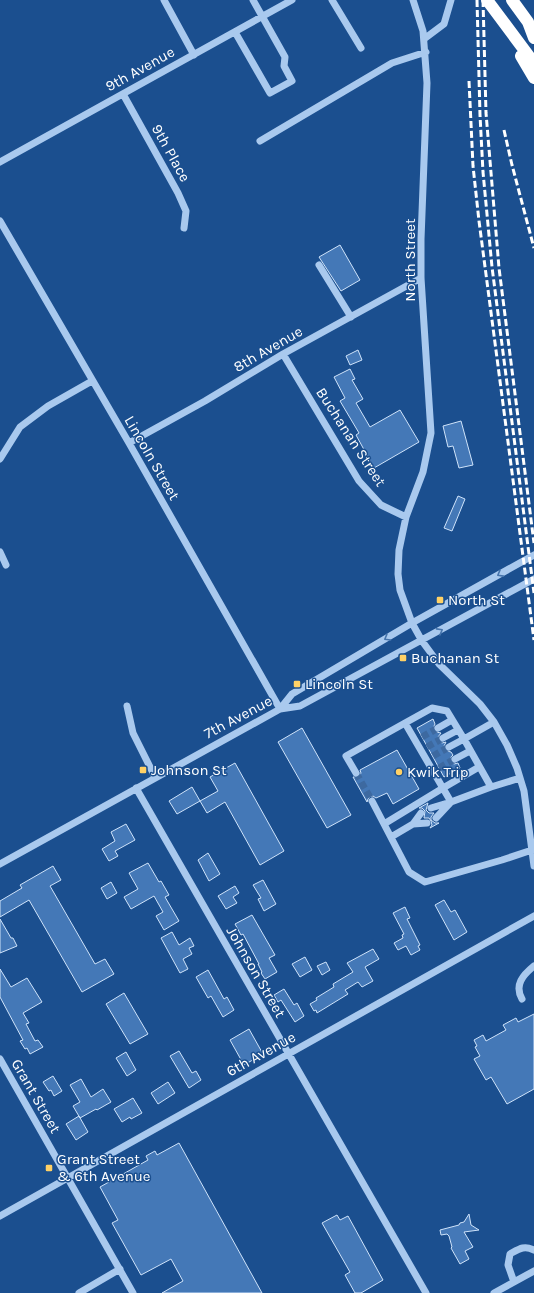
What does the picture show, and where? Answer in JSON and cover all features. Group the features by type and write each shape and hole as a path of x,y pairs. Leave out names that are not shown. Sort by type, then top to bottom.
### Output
{"highway":[{"path":"487,0 532,67"},
{"path":"512,0 531,24 534,38"}],"street":[{"path":"164,0 194,54"},
{"path":"235,32 270,93 292,81 284,66 285,57 253,0"},
{"name":"9th Avenue","path":"0,162 292,0"},
{"path":"332,0 360,48"},
{"name":"North Street","path":"406,518 423,472 431,433 421,278 427,83 426,52 423,31 413,0"},
{"path":"424,39 444,24 452,0"},
{"path":"260,141 392,63 426,52"},
{"name":"9th Place","path":"123,94 178,193 186,211 184,228"},
{"name":"Lincoln Street","path":"0,221 129,443 280,709"},
{"path":"319,265 351,316"},
{"name":"8th Avenue","path":"129,443 205,402 283,354 421,278"},
{"name":"Buchanan Street","path":"283,354 359,481 380,505 406,518"},
{"path":"0,457 20,427 48,406 92,381"},
{"path":"406,518 400,550 398,574 400,590 412,623 422,641 439,664 480,704 494,722 507,745 524,791 534,866"},
{"path":"0,552 6,566"},
{"path":"280,709 292,694 412,623 534,555"},
{"name":"7th Avenue","path":"0,864 280,709 300,706 422,641 534,578"},
{"path":"127,706 132,733 155,777"},
{"path":"356,773 346,756 432,708 447,711 491,787"},
{"path":"438,728 452,720"},
{"path":"448,747 494,722"},
{"path":"405,723 424,748 436,770 442,788 451,802"},
{"path":"443,738 458,730"},
{"path":"455,759 470,751"},
{"path":"384,824 479,767"},
{"path":"431,808 520,778"},
{"name":"Johnson Street","path":"136,788 426,1293"},
{"path":"372,801 409,872 425,882 532,850"},
{"path":"436,818 451,802"},
{"path":"391,837 413,824 421,813"},
{"path":"413,824 427,823"},
{"name":"6th Avenue","path":"0,1216 534,916"},
{"path":"522,999 519,993 520,981 534,966"},
{"name":"Grant Street","path":"0,1059 133,1293"},
{"path":"514,1282 508,1265 510,1254 519,1248 528,1247 534,1250"},
{"path":"79,1293 120,1269"},
{"path":"494,1293 534,1271"}],"building":[{"path":"340,245 360,280 341,291 319,257"},
{"path":"358,350 362,360 350,365 346,356"},
{"path":"350,369 355,379 352,380 363,399 356,403 370,427 400,410 419,442 374,468 356,435 359,433 340,401 345,398 334,377"},
{"path":"461,421 473,465 459,468 453,446 448,447 443,426"},
{"path":"458,496 465,499 452,531 444,528"},
{"path":"433,719 435,724 434,730 441,733 438,737 439,741 442,743 446,742 444,746 445,750 451,752 453,755 450,758 451,762 454,764 458,763 460,768 444,777 417,728"},
{"path":"302,728 351,815 327,828 278,742"},
{"path":"397,750 419,789 393,804 387,793 376,798 370,796 367,802 353,777 359,777 361,773 360,770"},
{"path":"235,763 284,851 260,865 225,802 207,813 200,801 218,791 210,777"},
{"path":"192,787 200,801 177,814 169,801"},
{"path":"428,803 426,810 429,813 434,813 431,820 435,823 439,823 430,828 432,825 431,821 429,818 424,818 425,811 422,808 419,808"},
{"path":"126,824 135,840 115,851 118,856 109,861 102,849 115,841 111,832"},
{"path":"208,853 220,874 209,881 198,860"},
{"path":"148,863 159,882 161,881 169,895 165,897 179,921 164,930 156,916 163,912 154,896 131,909 124,897 138,889 129,873"},
{"path":"53,866 61,880 50,886 95,964 105,959 114,974 82,992 29,900 0,917 0,901 22,888 20,885"},
{"path":"263,880 276,904 264,911 258,899 261,898 253,885"},
{"path":"111,882 117,893 107,899 101,888"},
{"path":"235,886 239,893 233,897 237,903 226,909 218,896"},
{"path":"444,900 451,912 455,910 467,932 454,940 435,905"},
{"path":"405,907 410,918 407,919 420,945 418,946 420,950 411,955 406,946 398,950 394,943 403,938 402,935 404,934 393,913"},
{"path":"252,915 275,955 269,958 277,972 265,979 243,934 241,935 235,924"},
{"path":"0,919 17,946 0,953"},
{"path":"172,932 179,945 190,938 194,946 189,948 192,954 183,959 188,969 180,973 161,938"},
{"path":"373,949 379,959 365,967 373,981 362,987 358,982 345,990 348,994 317,1013 316,1010 314,1011 310,1004 317,1000 316,998 334,987 333,984 353,972 347,963"},
{"path":"305,957 312,970 300,977 292,964"},
{"path":"326,962 330,970 322,975 317,966"},
{"path":"0,969 11,987 27,978 42,1002 23,1013 29,1023 26,1024 35,1041 38,1040 43,1047 30,1054 27,1048 25,1049 20,1041 23,1040 0,997"},
{"path":"208,970 224,999 227,997 234,1010 223,1017 211,996 208,998 196,977"},
{"path":"284,989 294,1005 297,1003 304,1016 295,1022 281,1000 278,1002 274,995"},
{"path":"124,993 148,1034 130,1044 106,1004"},
{"path":"534,1014 534,1089 507,1104 491,1077 486,1080 474,1059 480,1056 475,1047 477,1046 474,1040 483,1035 486,1041 506,1030 503,1025 516,1018 518,1022"},
{"path":"249,1029 263,1054 244,1065 230,1040"},
{"path":"179,1051 192,1073 196,1071 201,1080 189,1088 170,1056"},
{"path":"126,1052 136,1070 127,1076 116,1058"},
{"path":"53,1076 62,1091 54,1096 51,1090 49,1091 43,1082"},
{"path":"81,1079 91,1097 103,1089 111,1102 80,1118 73,1106 80,1102 70,1085"},
{"path":"168,1082 175,1093 158,1104 151,1093"},
{"path":"133,1098 142,1113 131,1119 130,1117 122,1122 114,1109"},
{"path":"79,1116 88,1132 76,1140 66,1124"},
{"path":"179,1143 262,1293 162,1293 183,1281 171,1259 141,1275 112,1223 118,1220 100,1187 148,1160 146,1156 155,1151 157,1155"},
{"path":"469,1214 471,1225 479,1230 464,1232 473,1247 465,1251 469,1259 460,1264 451,1248 449,1236 447,1234 441,1235 440,1230 459,1225 460,1223 464,1222"},
{"path":"337,1215 340,1220 348,1216 383,1280 361,1293 355,1293 345,1275 350,1272 322,1223"}],"tunnel":[{"path":"422,737 438,728"},
{"path":"427,747 443,738"},
{"path":"433,756 449,747"},
{"path":"439,768 455,759"},
{"path":"356,773 372,801"}],"railway":[{"path":"477,0 483,172 492,267 534,593"},
{"path":"483,0 486,113 499,268 534,543"},
{"path":"469,81 473,166 479,221 534,640"},
{"path":"504,130 534,248"}],"place":[{"name":"North St","path":"440,600"},
{"name":"Buchanan St","path":"403,658"},
{"name":"Lincoln St","path":"297,684"},
{"name":"Johnson St","path":"143,770"},
{"name":"Kwik Trip","path":"399,772"},
{"name":"Grant Street & 6th Avenue","path":"49,1168"}]}
